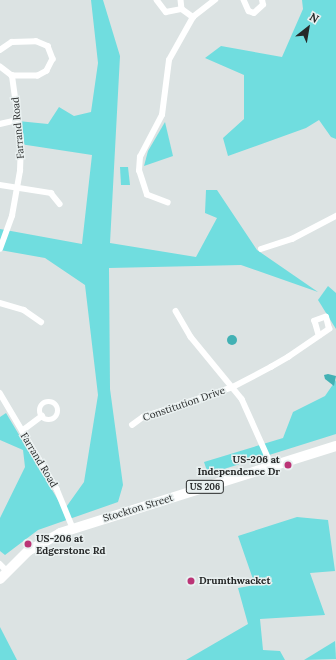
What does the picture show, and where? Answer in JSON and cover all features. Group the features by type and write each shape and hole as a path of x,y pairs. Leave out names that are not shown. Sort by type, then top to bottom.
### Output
{"highway":[{"name":"Stockton Street","path":"0,579 4,567 38,544 73,528 336,446"}],"street":[{"path":"157,0 166,12 182,9 193,17"},
{"path":"181,0 182,9"},
{"path":"168,203 147,195 139,171 140,157 162,115 169,60 193,17 215,0"},
{"path":"244,0 249,11 254,13 263,5 262,0"},
{"path":"0,50 12,42 36,40 50,50 52,63 43,74 12,76 0,67"},
{"name":"Farrand Road","path":"0,249 19,188 18,120 12,76"},
{"path":"0,124 18,120"},
{"path":"0,185 51,193 60,204"},
{"path":"261,249 275,247 336,216"},
{"path":"0,303 24,310 41,322"},
{"path":"176,311 191,337 233,387 250,413 272,466"},
{"name":"Constitution Drive","path":"132,426 143,417 233,387 319,335"},
{"name":"Farrand Road","path":"0,393 57,489 73,528"},
{"path":"22,431 42,416"}],"shaded area":[{"path":"91,0 103,0 120,56 110,243 196,257 217,218 205,213 206,190 217,190 257,250 318,292 241,265 109,268 110,389 123,485 118,502 38,530 5,555 0,551 0,518 25,467 23,450 0,440 0,417 6,413 64,510 84,482 98,395 85,285 45,258 0,250 0,229 82,244 92,155 20,144 18,121 48,124 59,107 74,116 91,112 98,63"},
{"path":"302,0 336,0 336,139 331,137 319,120 306,128 228,156 223,138 244,119 244,75 205,58 221,46 282,57 303,9"},
{"path":"165,122 173,156 144,166 148,151"},
{"path":"120,167 128,167 130,185 121,185"},
{"path":"328,286 336,293 336,329 318,300"},
{"path":"232,335 237,340 232,345 227,340"},
{"path":"328,374 336,376 334,386 325,379 324,375"},
{"path":"336,380 336,434 208,474 204,462 283,438 293,412 325,396"},
{"path":"297,517 328,520 335,571 310,573 325,615 260,619 263,650 280,651 285,660 186,660 248,624 238,588 255,585 238,536"},
{"path":"0,627 17,660 0,660"},
{"path":"335,641 336,659 304,660"}],"place":[{"name":"US-206 at Independence Dr","path":"288,465"},
{"name":"US-206 at Edgerstone Rd","path":"28,544"},
{"name":"Drumthwacket","path":"191,581"}]}
